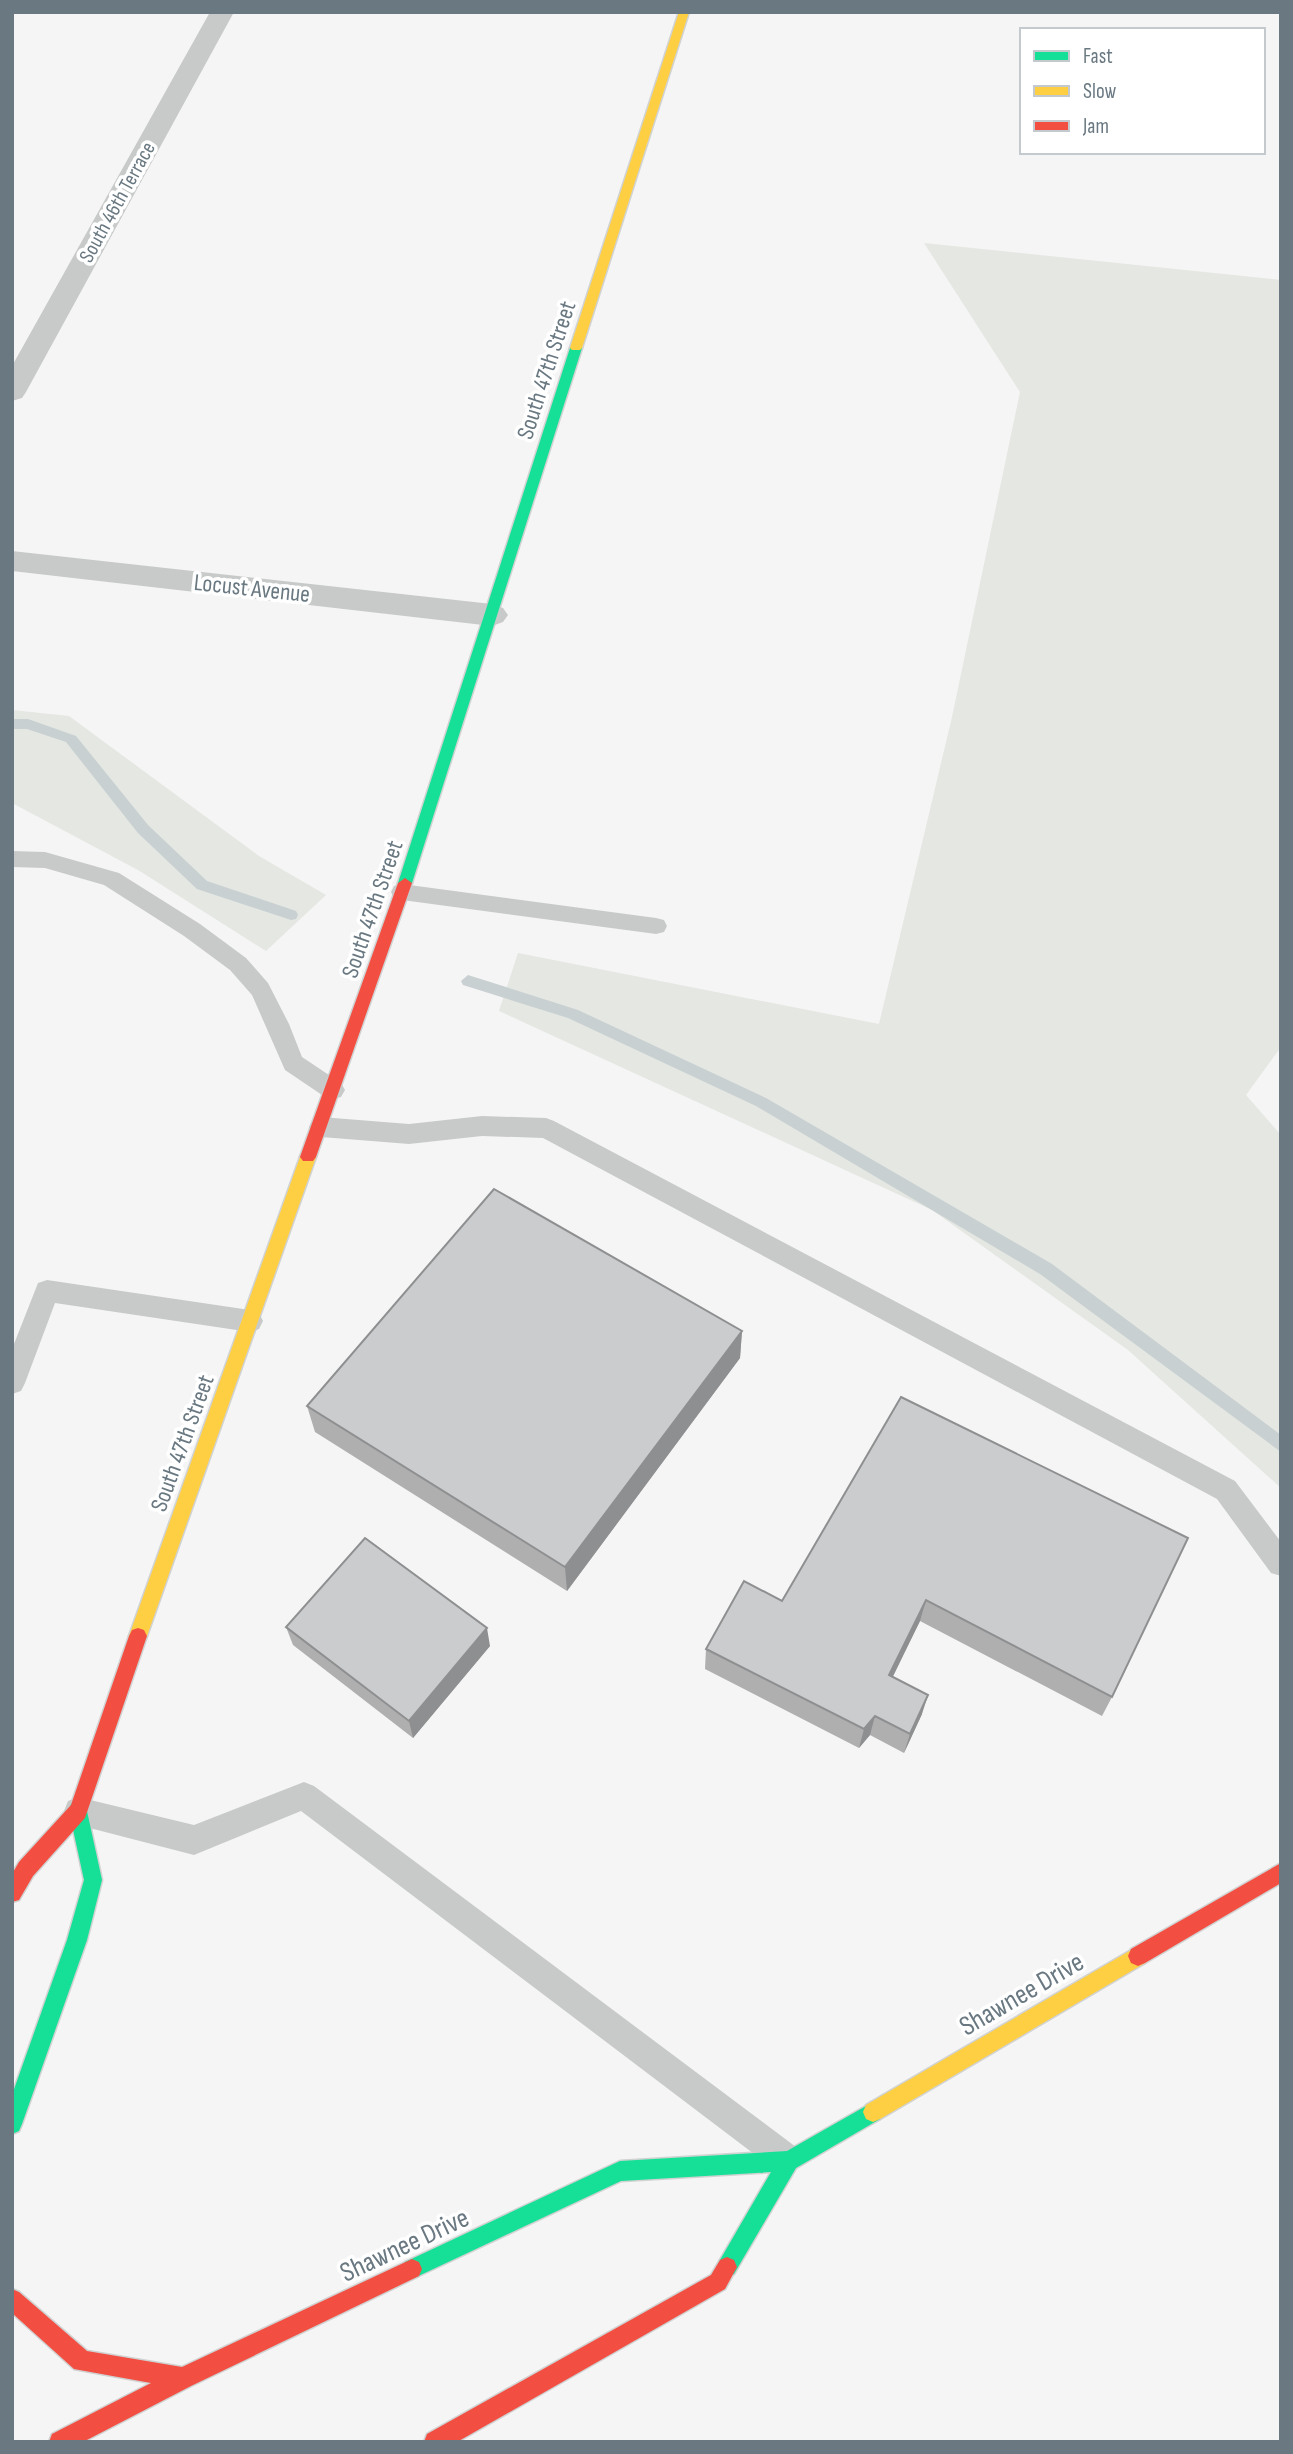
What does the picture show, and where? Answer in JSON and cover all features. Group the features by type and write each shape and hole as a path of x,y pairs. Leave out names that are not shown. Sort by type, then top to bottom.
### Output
{"main road":[{"name":"South 47th Street","path":"12,1893 26,1869 78,1811 178,1520 402,892 684,12"},
{"path":"12,2124 77,1940 93,1881 78,1811"},
{"name":"Shawnee Drive","path":"60,2442 183,2378 620,2171 789,2161 1278,1879"},
{"name":"Shawnee Drive","path":"435,2442 718,2282 789,2161"},
{"path":"12,2300 82,2361 183,2378"}],"street":[{"name":"South 46th Terrace","path":"12,392 222,12"},
{"name":"Locust Avenue","path":"12,561 492,615"}],"lane":[{"path":"12,859 45,860 111,879 192,930 238,964 260,989 278,1024 293,1063 333,1090"},
{"path":"402,892 656,926"},
{"path":"320,1127 409,1135 482,1126 546,1128 1226,1490 1281,1564"},
{"path":"12,1382 47,1291 250,1321"},
{"path":"78,1811 194,1840 304,1797 789,2161"}],"shaded area":[{"path":"924,243 1281,280 1281,1047 1246,1095 1281,1135 1281,1488 1128,1350 932,1210 499,1011 518,953 879,1024 952,717 1020,392"},
{"path":"12,710 69,716 259,856 326,895 266,951 138,870 12,803"}],"building":[{"path":"494,1189 742,1331 565,1567 307,1406"},
{"path":"901,1397 1188,1538 1112,1697 926,1600 889,1675 928,1695 910,1734 875,1716 864,1729 706,1649 744,1581 782,1601"},
{"path":"365,1538 487,1628 409,1721 286,1627"}],"waterway":[{"path":"12,724 28,724 71,739 143,829 202,885 291,915"},
{"path":"468,981 573,1014 761,1102 1046,1269 1281,1445"}],"traffic: fast":[{"path":"405,883 576,348"},
{"path":"12,2124 77,1940 93,1880 78,1811"},
{"path":"412,2269 620,2171 789,2161 873,2112"},
{"path":"727,2267 789,2161"}],"traffic: slow":[{"path":"576,348 684,12"},
{"path":"138,1636 308,1157"},
{"path":"873,2112 1138,1956"}],"traffic: jam":[{"path":"308,1157 405,883"},
{"path":"12,1893 26,1869 78,1811 138,1636"},
{"path":"1138,1956 1281,1872"},
{"path":"435,2442 718,2282 727,2267"},
{"path":"60,2442 183,2378 412,2269"},
{"path":"12,2299 82,2361 183,2378"}]}
